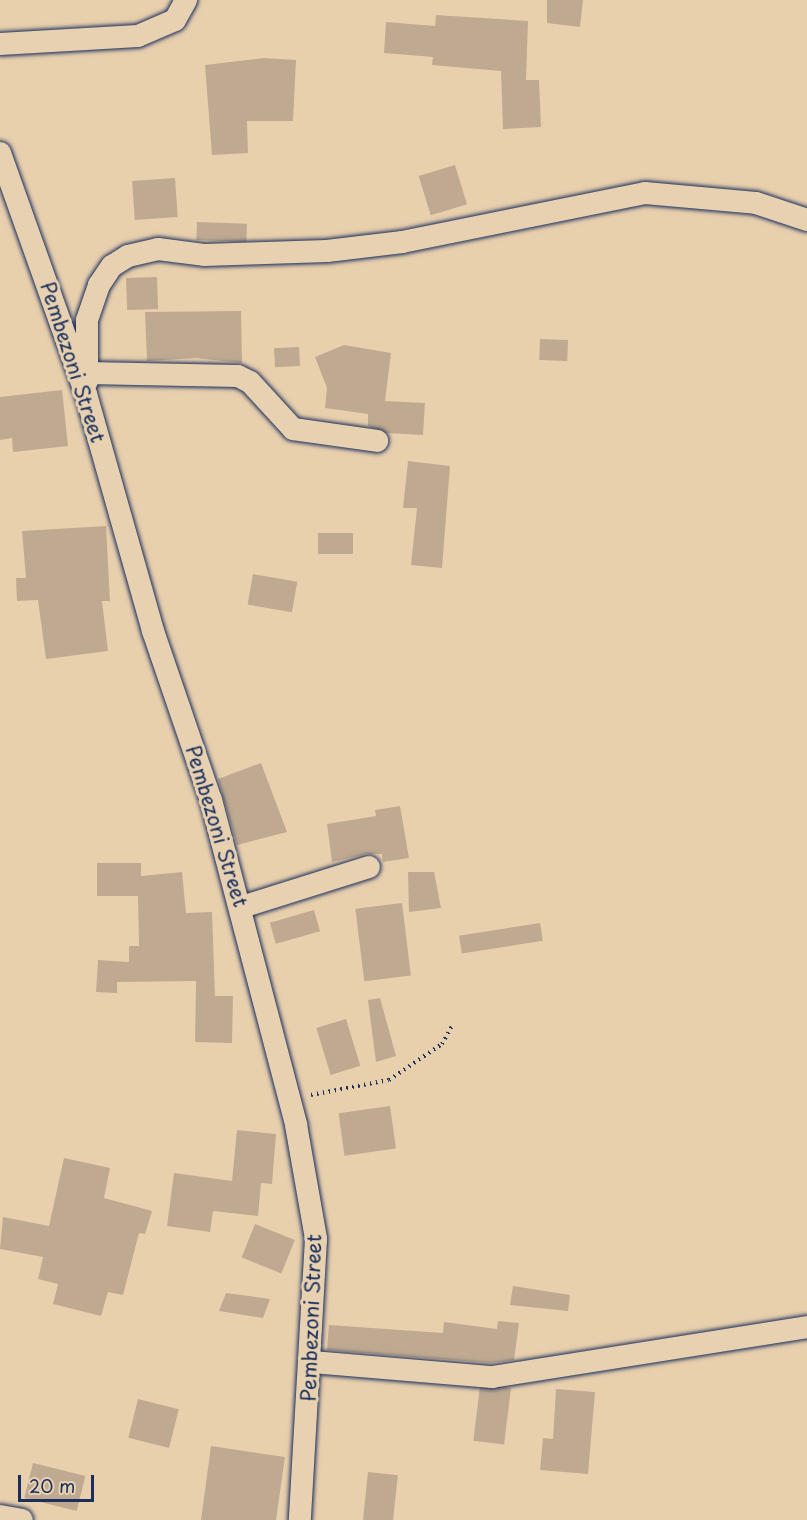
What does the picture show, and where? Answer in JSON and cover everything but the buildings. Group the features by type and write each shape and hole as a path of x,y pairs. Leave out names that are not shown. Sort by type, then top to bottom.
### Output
{"street":[{"path":"0,44 138,36 175,20 186,0"},
{"name":"Pembezoni Street","path":"0,153 87,384 153,630 212,800 242,907 290,1098 316,1239 312,1362 300,1520"},
{"path":"377,441 293,429 250,382 238,376 87,384 87,320 99,285 112,266 128,256 158,249 204,255 327,251 402,242 645,193 756,203 807,220"},
{"path":"242,907 369,867"},
{"path":"312,1362 492,1377 807,1327"},
{"path":"0,1516 22,1520"}],"path":[{"path":"290,1098 389,1080 442,1044 453,1024"}]}
